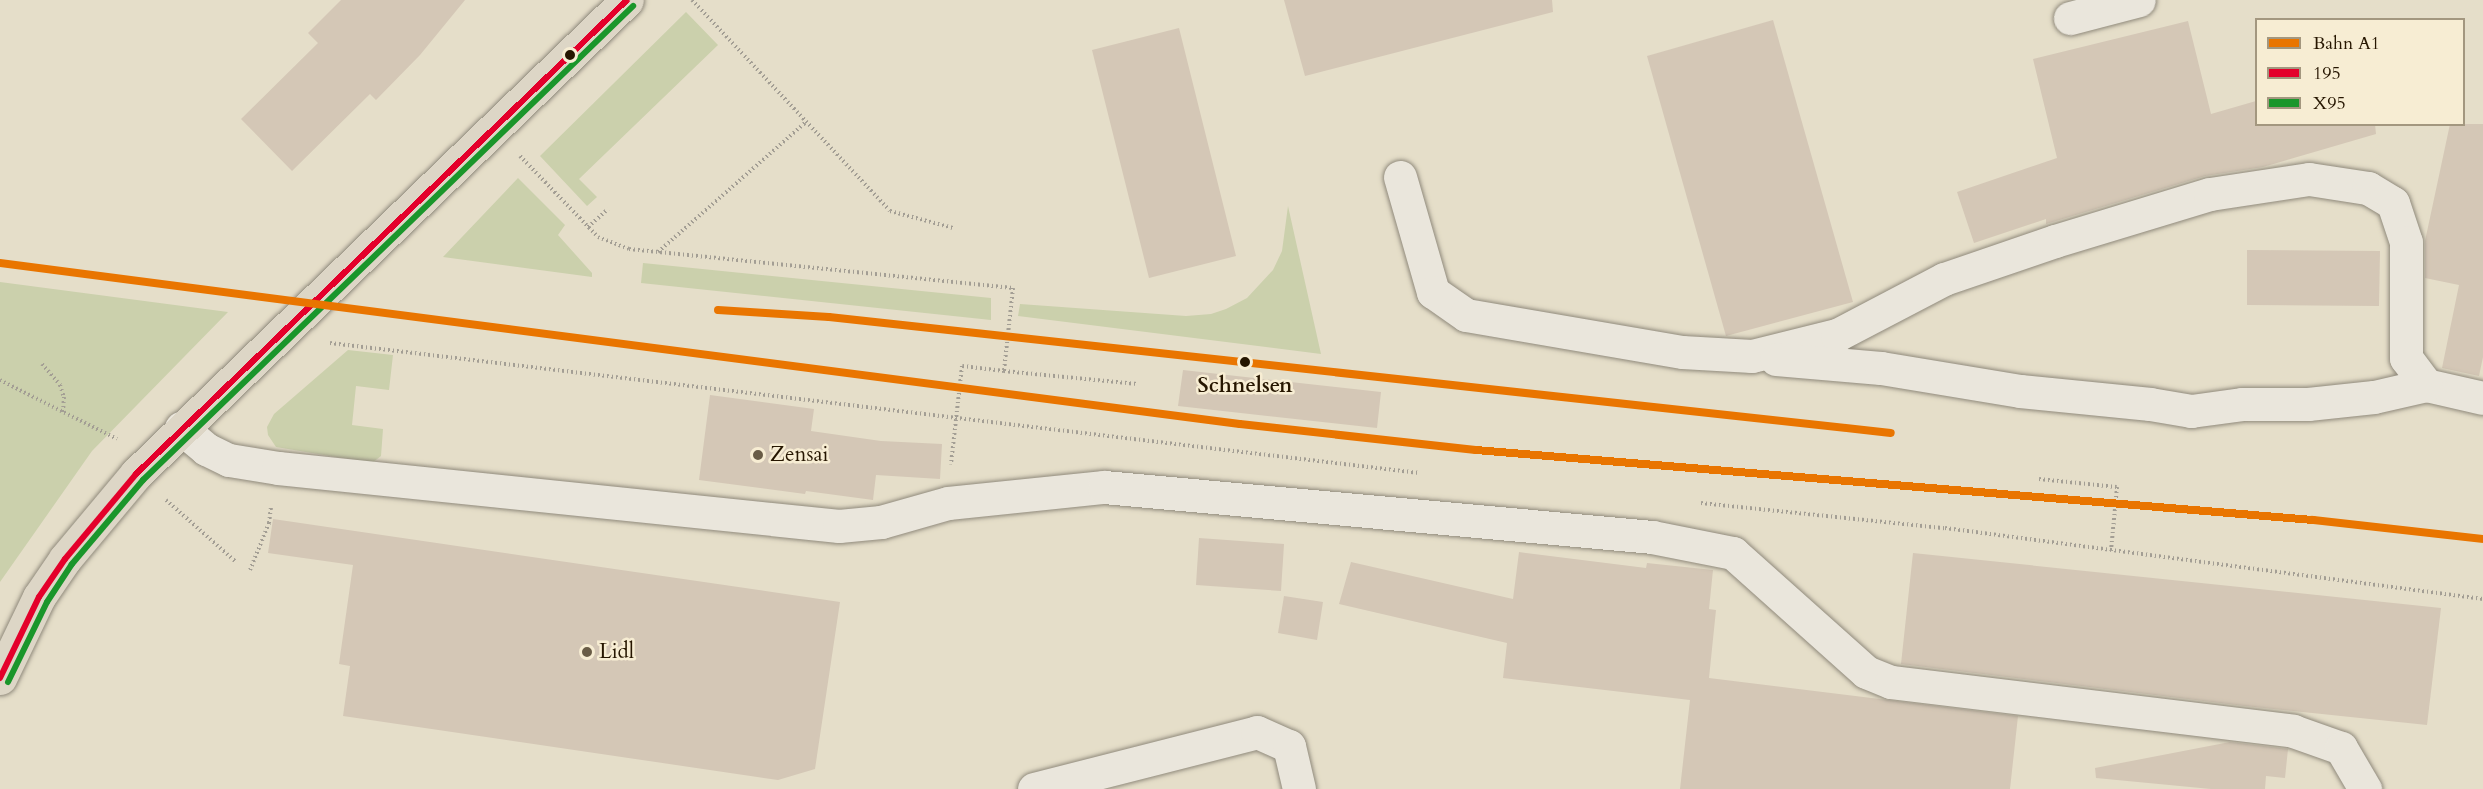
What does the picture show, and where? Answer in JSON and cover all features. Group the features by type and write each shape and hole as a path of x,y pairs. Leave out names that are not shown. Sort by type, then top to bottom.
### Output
{"main road":[{"path":"0,678 7,639 65,559 144,465 627,0"}],"lane":[{"path":"2070,18 2139,0"},
{"path":"1400,177 1433,292 1466,315 1682,352 1881,368 2020,391 2150,404 2191,411 2242,404 2308,404 2374,398 2426,385 2483,398"},
{"path":"1752,356 1837,335 1944,279 2055,241 2210,194 2309,179 2368,188 2393,203 2406,242 2406,358 2426,385"},
{"path":"181,428 206,449 229,460 278,468 839,525 881,522 948,503 1104,487 1652,537 1733,553 1759,573 1866,672 1891,682 2294,731 2341,748 2365,789"},
{"path":"1034,789 1257,732 1288,746 1299,789"}],"path":[{"path":"692,0 891,211 953,228"},
{"path":"658,252 806,122"},
{"path":"493,128 598,237 613,244 658,252 1013,288 1004,371"},
{"path":"588,227 608,209"},
{"path":"276,337 956,416 1242,454 1420,473"},
{"path":"42,364 60,385 64,397 63,413"},
{"path":"948,503 962,366 1137,384"},
{"path":"0,380 63,413 144,465 235,561"},
{"path":"250,570 269,522 278,468"},
{"path":"2039,479 2117,487 2111,550"},
{"path":"1693,502 1945,528 2483,599"}],"green space":[{"path":"686,12 718,45 579,179 597,197 587,206 540,156"},
{"path":"518,178 565,225 558,235 592,273 592,277 443,257"},
{"path":"1288,206 1321,354 1018,316 1020,304 1186,316 1211,314 1226,309 1247,298 1273,270 1282,251"},
{"path":"643,263 991,298 991,320 641,283"},
{"path":"0,282 228,312 92,451 0,582"},
{"path":"348,350 393,355 389,390 356,386 352,425 383,429 381,456 372,463 276,447 268,435 267,427 274,414"}],"building":[{"path":"341,0 465,0 420,55 376,100 370,94 292,171 241,119 318,43 308,33"},
{"path":"1284,0 1552,0 1553,12 1305,76"},
{"path":"1773,20 1853,302 1726,336 1647,56"},
{"path":"2188,21 2211,114 2255,101 2255,126 2375,126 2376,134 2263,167 2205,176 2046,224 2046,219 1974,243 1957,192 2057,158 2033,59"},
{"path":"1179,28 1236,256 1149,278 1092,50"},
{"path":"2483,124 2483,357 2479,376 2442,368 2459,285 2425,278 2425,241 2450,126"},
{"path":"2247,250 2380,251 2379,306 2247,305"},
{"path":"1183,370 1381,392 1377,428 1178,406"},
{"path":"710,395 814,409 811,431 881,441 942,444 940,479 876,475 873,500 806,491 805,494 699,480"},
{"name":"Lidl","path":"273,519 840,602 815,769 778,780 343,716 350,666 339,664 353,565 268,553"},
{"path":"1199,538 1284,544 1281,591 1196,585"},
{"path":"1519,552 1646,568 1647,563 1713,570 1709,609 1716,610 1709,678 2018,716 2010,789 1680,789 1690,700 1503,678 1507,643 1339,604 1351,562 1513,599"},
{"path":"1913,553 2441,608 2427,725 2245,706 1901,664"},
{"path":"1284,596 1323,602 1317,640 1278,633"},
{"path":"2230,742 2288,749 2285,778 2266,776 2265,789 2211,789 2096,778 2095,768"}],"rail line":[{"name":"A1","path":"0,263 1240,424 1476,450 2313,520 2483,539"},
{"name":"A1","path":"718,310 829,317 1891,433"}],"transit line":[{"name":"195","path":"0,678 39,597 65,559 136,474 627,0"},
{"name":"X95","path":"8,682 47,602 72,564 143,480 633,6"}],"place":[{"name":"Schnelsen","path":"1245,362"},
{"name":"Zensai","path":"758,455"},
{"name":"Lidl","path":"587,652"}]}
